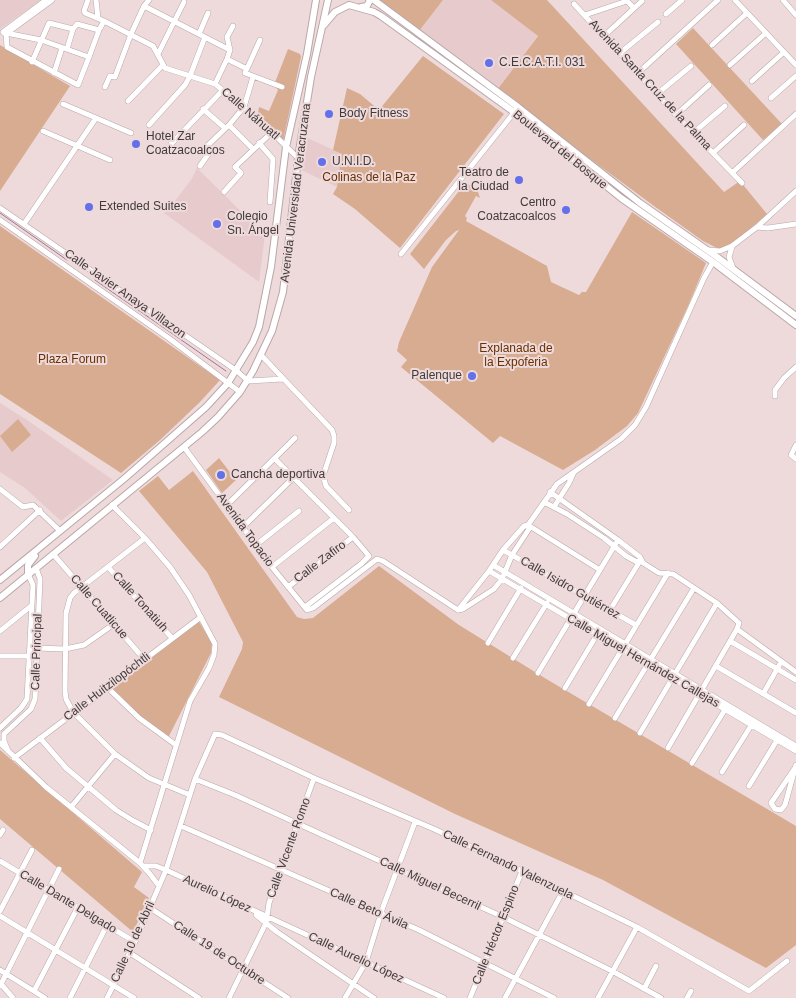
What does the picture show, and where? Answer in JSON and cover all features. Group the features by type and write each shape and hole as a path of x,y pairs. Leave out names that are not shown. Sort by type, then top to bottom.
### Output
{"main road":[{"name":"Avenida Universidad Veracruzana","path":"0,579 188,424 228,384 253,342 259,327 273,256 286,147 316,0"},
{"name":"Avenida Universidad Veracruzana","path":"0,598 19,582 28,571 36,568 184,447 218,417 248,381 274,324 283,292 298,158 328,0"},
{"path":"322,28 330,17 341,8 349,5 360,8 367,6 370,0"},
{"name":"Boulevard del Bosque","path":"374,0 516,110 607,187 707,249 796,316"},
{"name":"Boulevard del Bosque","path":"360,8 374,12 389,21 430,53 516,110"},
{"path":"303,69 306,74 306,89 309,93"},
{"name":"Boulevard del Bosque","path":"648,212 796,325"},
{"path":"15,568 28,571 32,558 56,538 60,531"},
{"path":"15,568 20,574 19,582"}],"street":[{"path":"46,0 3,32 6,33 7,48 78,85 99,30 101,19 96,0"},
{"path":"6,33 52,0"},
{"path":"88,0 84,11 153,46 158,54 162,65 128,102"},
{"path":"666,14 682,0"},
{"path":"638,73 718,0"},
{"path":"735,0 796,65"},
{"path":"783,0 796,15"},
{"name":"Avenida Santa Cruz de la Palma","path":"634,8 627,1 585,15 676,115 742,183"},
{"path":"604,36 642,1"},
{"path":"105,87 110,76 115,77 131,34 146,2 174,21 230,50"},
{"path":"158,54 184,2"},
{"path":"574,4 585,15"},
{"path":"712,44 747,13"},
{"path":"148,125 185,85 190,76 208,14"},
{"path":"620,53 658,22"},
{"path":"32,62 49,23 74,29"},
{"path":"54,73 64,48 77,24 99,30"},
{"path":"215,84 230,50 227,37 232,26"},
{"path":"6,33 41,40 89,57"},
{"path":"730,65 766,33"},
{"path":"260,40 245,73 282,87"},
{"path":"752,81 784,52"},
{"path":"227,58 247,69"},
{"name":"Calle Náhuatl","path":"162,65 165,68 215,84 244,107 298,158"},
{"path":"657,94 691,66"},
{"path":"771,98 796,76"},
{"path":"200,166 209,153 206,148 244,107 253,77"},
{"path":"676,115 709,85"},
{"path":"171,144 222,90"},
{"path":"63,104 132,133"},
{"path":"693,133 725,106"},
{"path":"203,109 227,126 252,149"},
{"path":"401,254 516,110"},
{"path":"732,173 796,114"},
{"path":"24,224 96,118"},
{"path":"713,153 744,125"},
{"path":"43,131 110,160"},
{"path":"224,192 241,173 235,167 271,133"},
{"path":"259,143 273,159 270,202"},
{"path":"707,249 720,251 732,246 757,227 796,191"},
{"name":"Calle Javier Anaya Villazon","path":"0,208 237,371 248,381"},
{"path":"768,217 767,223 773,227"},
{"name":"Calle Javier Anaya Villazon","path":"0,220 240,392"},
{"path":"757,227 796,224"},
{"path":"732,246 729,257 733,268"},
{"path":"67,267 74,258"},
{"path":"458,610 493,566 503,550 524,526 528,525 550,492 561,480 621,439 643,413 712,262"},
{"path":"87,281 93,272"},
{"path":"261,355 332,430 334,443 324,473 324,479 326,486 350,510"},
{"path":"775,396 775,390 796,367"},
{"path":"248,381 283,379"},
{"path":"227,505 295,438"},
{"path":"796,445 791,455 796,459"},
{"name":"Avenida Topacio","path":"184,447 272,567 307,609"},
{"path":"275,459 369,555 368,558 307,609"},
{"path":"554,507 572,478 574,471"},
{"path":"243,527 293,478"},
{"path":"0,490 23,507 32,505 40,510 60,531"},
{"path":"550,492 618,540 640,557 640,560 659,573 672,574 717,603 738,623 737,629 668,748"},
{"path":"544,502 604,538 637,562 640,560"},
{"path":"112,505 145,538 178,578 215,644 209,668 193,694 141,864"},
{"path":"0,547 40,510"},
{"path":"256,545 299,511"},
{"path":"272,567 334,518"},
{"path":"307,609 375,560 384,561 458,610 463,609 489,594 502,579 512,555 529,529 528,525"},
{"path":"528,525 600,570"},
{"name":"Calle Zafiro","path":"288,587 353,537"},
{"path":"145,538 81,587 67,603 65,649 66,699 73,712 115,754 138,772 190,795"},
{"path":"538,672 618,540"},
{"name":"Calle Isidro Gutiérrez","path":"503,550 636,625"},
{"name":"Calle Cuatlicue","path":"53,554 144,659"},
{"path":"610,610 640,560"},
{"name":"Calle Tonatiuh","path":"108,566 172,638"},
{"name":"Calle Miguel Hernández Callejas","path":"493,566 549,599 599,632 778,738 796,751"},
{"name":"Calle Principal","path":"12,755 4,741 4,734 34,704 40,579 36,568"},
{"name":"Calle Principal","path":"0,728 21,708 27,699 33,585 28,571"},
{"name":"Calle Miguel Hernández Callejas","path":"489,571 546,604 573,616"},
{"path":"590,704 668,573"},
{"path":"488,643 524,584"},
{"path":"615,718 694,588"},
{"path":"513,658 549,599"},
{"path":"640,733 717,603"},
{"path":"0,631 31,606"},
{"name":"Calle Huitzilopóchtli","path":"12,755 40,738 201,617"},
{"path":"37,648 65,649 84,645 114,624"},
{"path":"737,629 796,672"},
{"path":"565,688 599,632"},
{"path":"730,641 796,680"},
{"path":"0,656 29,656"},
{"path":"763,694 781,662"},
{"path":"716,666 796,713"},
{"path":"107,687 139,718 176,745"},
{"path":"692,763 727,708"},
{"path":"722,772 753,723"},
{"name":"Calle Fernando Valenzuela","path":"195,779 215,734 222,735 522,871 637,927 749,991 788,961"},
{"path":"40,738 57,759 116,810 151,830"},
{"path":"749,786 778,738"},
{"name":"Calle Miguel Hernández Callejas","path":"778,738 796,746"},
{"path":"0,743 71,807 141,864 159,886 181,826 195,779"},
{"path":"71,807 115,754"},
{"path":"796,766 785,805 781,810 775,809 771,803 796,766"},
{"name":"Calle Vicente Romo","path":"229,998 267,921 269,903 314,778"},
{"name":"Calle Miguel Becerril","path":"195,779 235,795 503,917 612,971 661,998"},
{"path":"345,998 366,962 381,913 416,822"},
{"name":"Calle Beto Ávila","path":"181,826 381,913 515,977 554,998"},
{"path":"0,911 32,850"},
{"name":"Calle Dante Delgado","path":"0,861 135,942"},
{"path":"141,864 156,866 166,870"},
{"path":"13,998 0,985 59,869"},
{"name":"Aurelio López","path":"166,870 248,908 267,921"},
{"name":"Calle Héctor Espino","path":"470,998 522,871"},
{"name":"Calle 10 de Abril","path":"107,998 130,953 159,886"},
{"path":"504,998 563,892"},
{"path":"34,991 78,907"},
{"name":"Calle 19 de Octubre","path":"150,908 288,998"},
{"path":"0,916 134,998"},
{"path":"267,921 374,998"},
{"name":"Calle Aurelio López","path":"267,921 366,962 444,998"},
{"path":"70,998 107,925"},
{"path":"598,998 637,927"},
{"path":"130,953 199,998"},
{"path":"644,989 656,966"},
{"path":"0,970 45,998"},
{"path":"687,998 690,992"}],"shaded area":[{"path":"0,0 41,0 0,29"},
{"name":"C.E.C.A.T.I. 031","path":"443,0 491,0 538,35 497,90 419,31"},
{"name":"U.N.I.D.","path":"307,138 343,154 337,187 301,170"},
{"name":"Colegio Sn. Ángel","path":"197,168 265,235 259,282 164,213 191,180"},
{"path":"0,403 113,480 61,521 25,488 0,472"}],"green space":[{"path":"379,0 443,0 419,31"},
{"path":"491,0 547,0 724,192 740,181 767,214 743,235 719,249 703,241 654,206 497,90 538,36"},
{"path":"693,28 782,124 763,140 676,44"},
{"path":"0,45 70,86 0,191"},
{"path":"288,49 300,54 301,57 283,141 257,119 259,107 269,111 278,90 274,85"},
{"name":"Colinas de la Paz","path":"423,56 504,114 400,248 355,209 333,194 337,187 342,154 333,150 347,88 360,94 379,110"},
{"name":"Explanada de la Expoferia","path":"466,182 478,192 480,198 476,196 465,216 467,218 466,221 547,266 551,282 579,295 582,292 586,292 632,212 706,263 638,413 627,426 595,450 563,470 500,436 493,443 401,367 407,360 397,351 399,342 432,267 459,230 446,240 424,269 410,254"},
{"name":"Plaza Forum","path":"0,226 220,380 160,440 121,473 0,394"},
{"path":"18,419 31,435 12,452 0,436"},
{"name":"Cancha deportiva","path":"219,458 236,480 222,493 206,470"},
{"path":"193,471 297,617 304,619 313,618 379,566 459,625 548,680 796,826 796,945 766,968 603,880 455,814 219,697 242,649 243,642 207,572 139,491 158,476 169,490"},
{"path":"198,620 212,643 211,653 168,738 136,713 110,688"},
{"path":"0,750 142,872 134,887 149,898 133,932 0,819"}],"waterway":[{"path":"0,213 67,260"},
{"path":"95,280 226,371"}],"place":[{"name":"C.E.C.A.T.I. 031","path":"489,63"},
{"name":"Body Fitness","path":"329,114"},
{"name":"Hotel Zar Coatzacoalcos","path":"136,144"},
{"name":"U.N.I.D.","path":"322,162"},
{"name":"Teatro de la Ciudad","path":"519,180"},
{"name":"Extended Suites","path":"89,207"},
{"name":"Centro Coatzacoalcos","path":"566,210"},
{"name":"Colegio Sn. Ángel","path":"217,224"},
{"name":"Palenque","path":"472,376"},
{"name":"Cancha deportiva","path":"221,475"}]}
